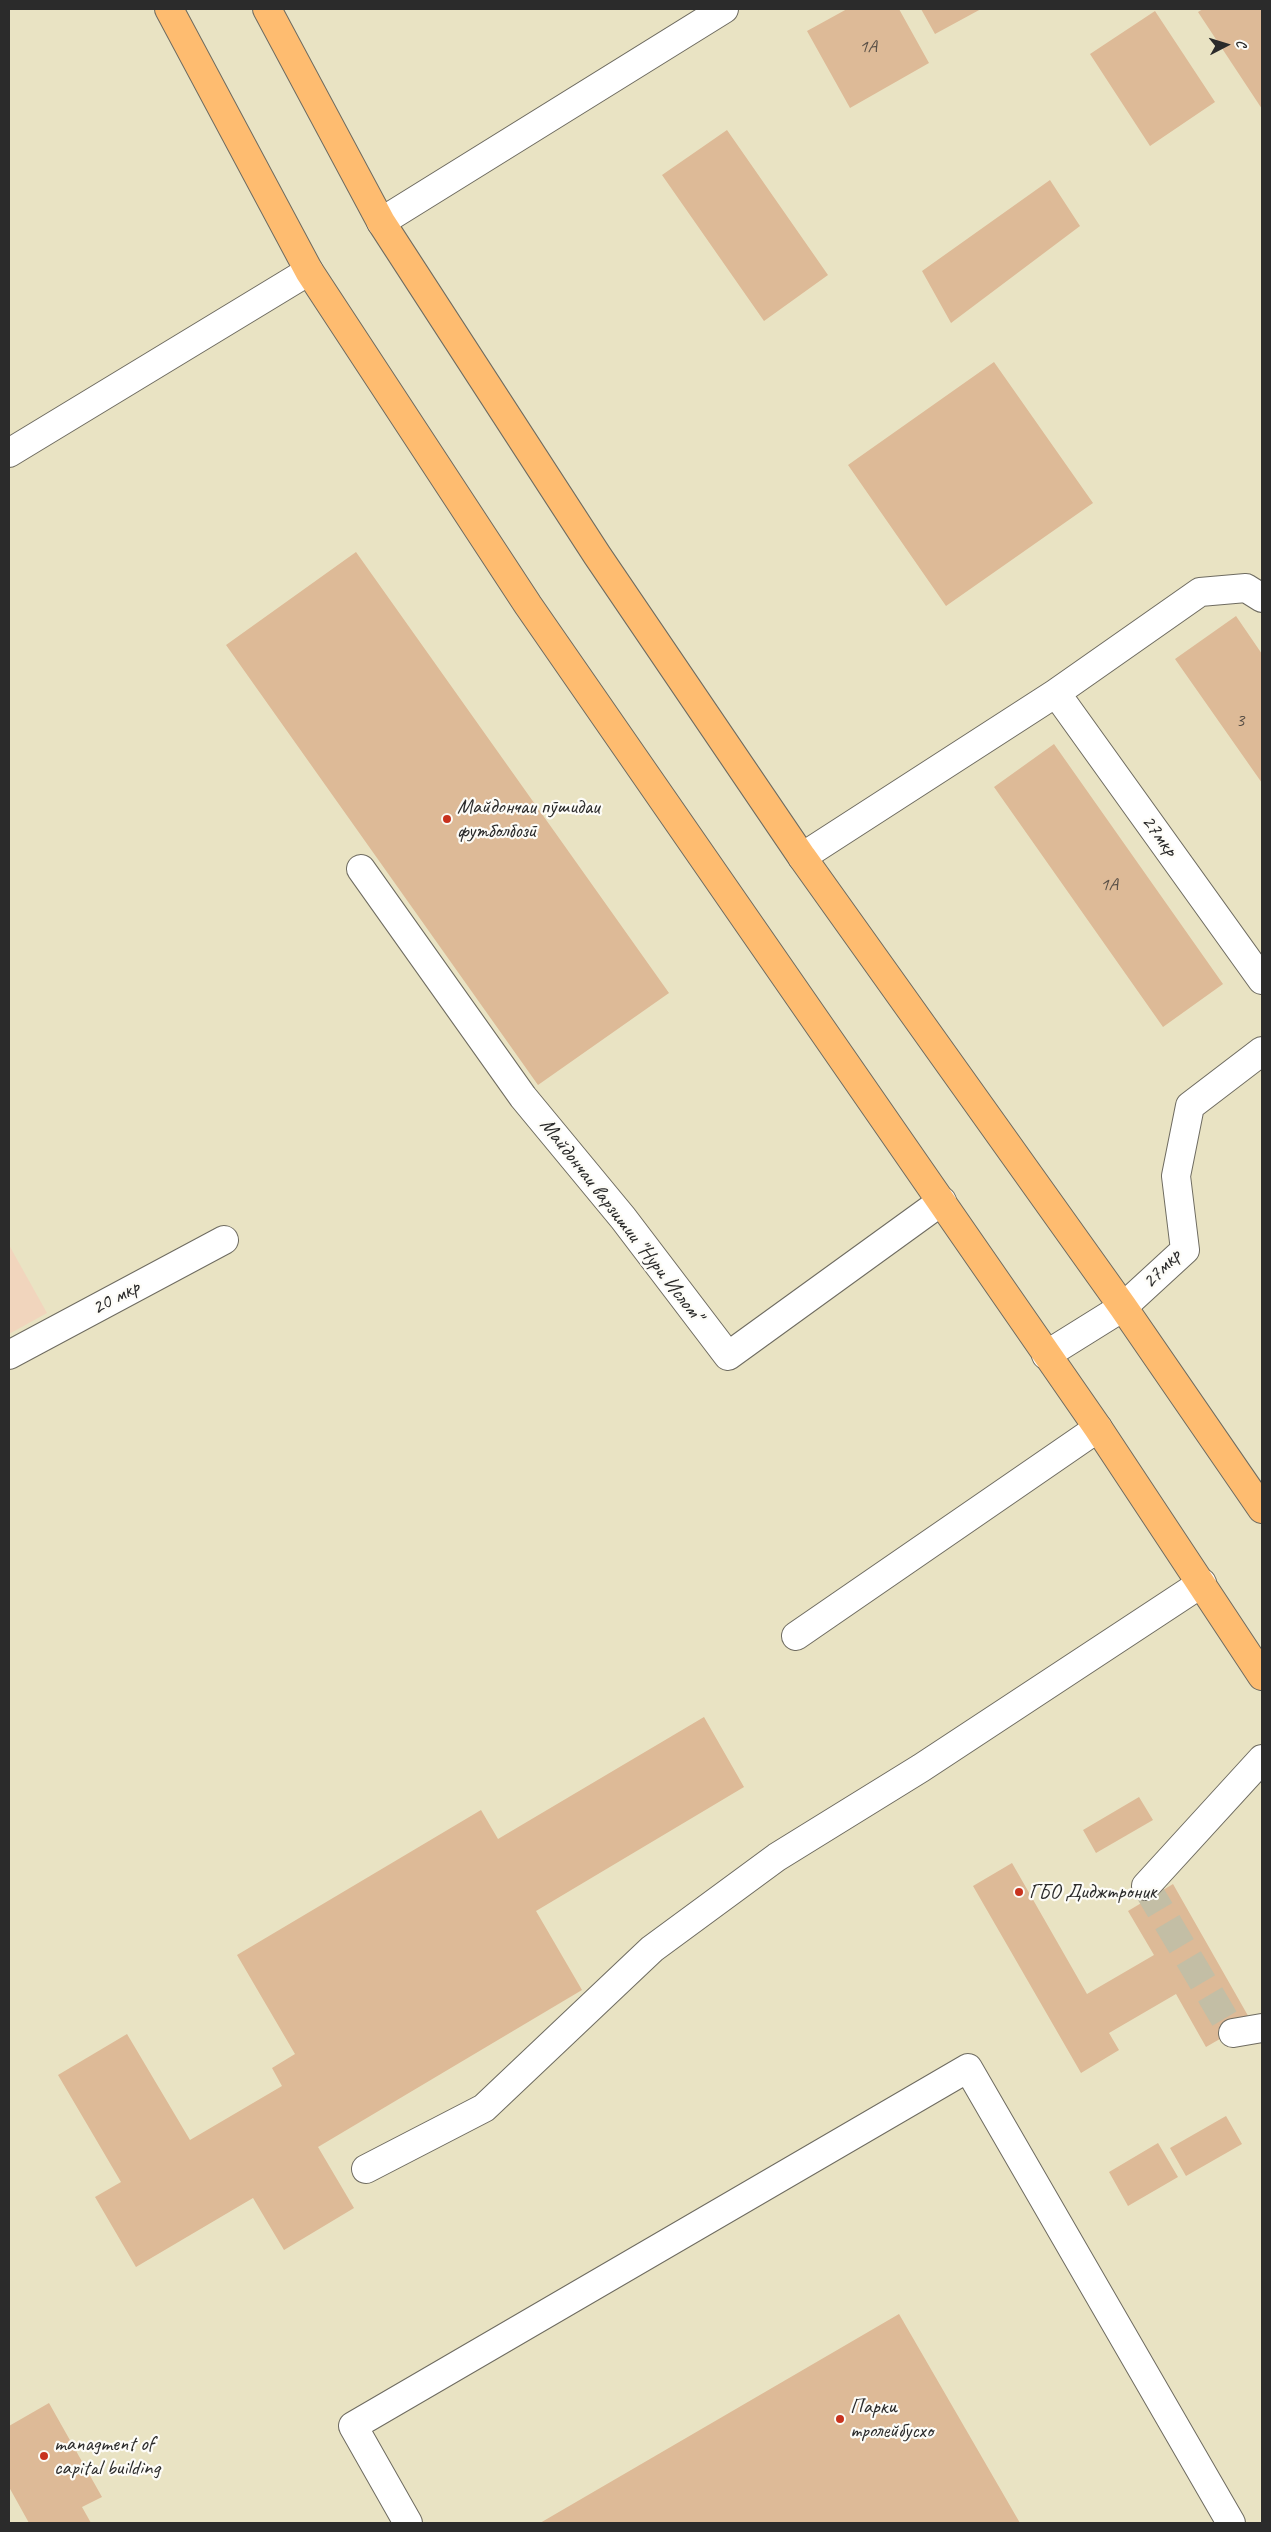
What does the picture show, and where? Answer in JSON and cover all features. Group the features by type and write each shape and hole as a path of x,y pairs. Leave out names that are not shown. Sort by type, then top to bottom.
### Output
{"highway":[{"path":"170,9 309,270 528,605 1098,1428 1262,1676"},
{"path":"267,9 381,222 597,555 802,858 1123,1306 1262,1509"}],"street":[{"path":"381,222 724,9"},
{"path":"9,453 309,270"},
{"path":"802,858 1056,693 1200,592 1246,588 1262,598"},
{"name":"27мкр","path":"1056,693 1262,980"},
{"name":"Майдончаи варзишии \"Нури Ислом\"","path":"361,869 523,1096 622,1218 728,1356 942,1202"},
{"name":"27мкр","path":"1123,1306 1185,1250 1176,1176 1190,1106 1262,1051"},
{"name":"20 мкр","path":"9,1355 224,1240"},
{"path":"1046,1355 1123,1306"},
{"path":"796,1636 1098,1428"},
{"path":"366,2169 484,2108 652,1949 777,1857 921,1768 1202,1583"},
{"path":"1146,1886 1262,1759"},
{"path":"1233,2033 1262,2028"},
{"path":"408,2523 353,2426 968,2068 1231,2523"}],"shaded area":[{"path":"9,1245 47,1313 9,1334"}],"building":[{"path":"847,9 899,9 929,63 850,108 807,31"},
{"path":"921,9 981,9 935,34"},
{"path":"1203,9 1262,9 1262,109 1198,12"},
{"path":"1155,11 1215,102 1150,146 1090,54"},
{"path":"727,130 828,275 764,321 662,175"},
{"path":"1050,180 1080,226 951,323 922,271"},
{"path":"994,362 1093,503 946,606 848,465"},
{"name":"Майдончаи пӯшидаи футболбозӣ","path":"356,552 669,993 538,1085 226,645"},
{"path":"1236,616 1262,654 1262,783 1175,659"},
{"path":"1054,744 1223,984 1163,1027 994,787"},
{"path":"704,1717 744,1787 536,1911 582,1990 318,2147 354,2208 284,2250 253,2198 136,2267 95,2197 121,2182 58,2075 127,2034 190,2140 282,2086 272,2068 295,2054 237,1955 481,1810 498,1839"},
{"path":"1139,1797 1153,1820 1096,1853 1083,1830"},
{"path":"1012,1863 1087,1994 1154,1955 1128,1911 1173,1884 1251,2021 1206,2047 1176,1994 1109,2033 1119,2050 1081,2073 973,1886"},
{"path":"1226,2116 1242,2144 1186,2176 1170,2148"},
{"path":"1158,2143 1178,2177 1128,2206 1109,2172"},
{"name":"Парки тролейбусхо","path":"899,2314 1020,2523 540,2523"},
{"name":"managment of capital building","path":"49,2403 102,2497 82,2507 91,2523 29,2523 9,2487 9,2426"}],"tunnel":[{"path":"1146,1886 1233,2033"}],"place":[{"name":"Майдончаи пӯшидаи футболбозӣ","path":"447,819"},
{"name":"ГБО Диджтроник","path":"1019,1892"},
{"name":"Парки тролейбусхо","path":"840,2419"},
{"name":"managment of capital building","path":"44,2456"}]}
